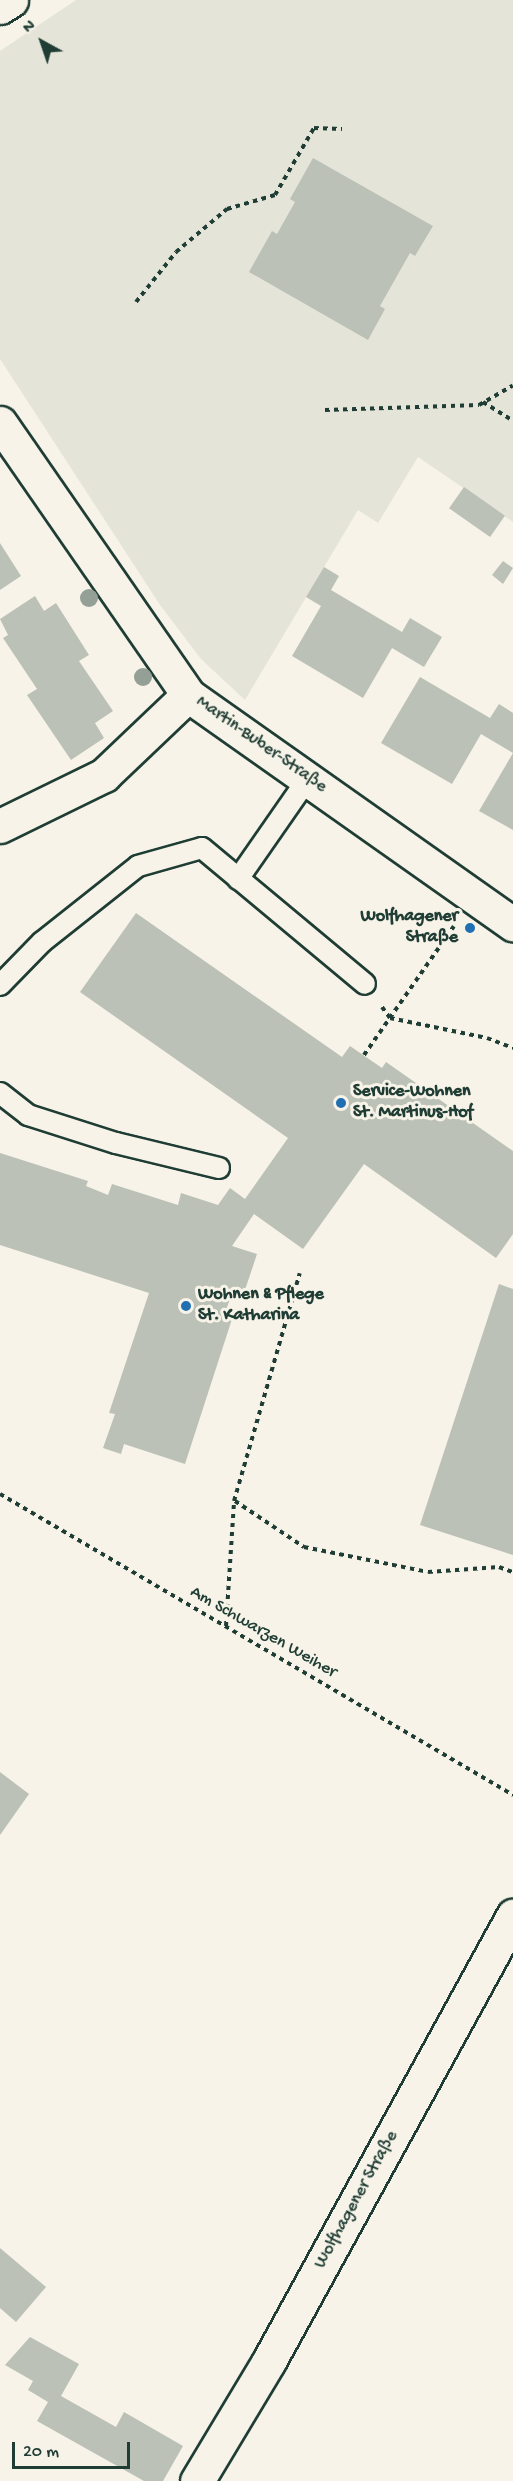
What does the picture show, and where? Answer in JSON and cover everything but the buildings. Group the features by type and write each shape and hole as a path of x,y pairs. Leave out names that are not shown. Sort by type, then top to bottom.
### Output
{"street":[{"path":"0,7 11,0"},
{"name":"Martin-Buber-Straße","path":"0,423 188,695 309,777 473,898 513,924"},
{"path":"0,826 105,774 188,695"},
{"name":"Wolfhagener Straße","path":"197,2481 269,2361 513,1916"}],"lane":[{"path":"238,879 309,777"},
{"path":"0,986 42,942 138,867 202,848 365,984"},
{"path":"0,1093 28,1115 116,1143 219,1168"}],"path":[{"path":"136,302 176,252 227,209 275,195 314,128 342,129"},
{"path":"325,410 479,405 513,385"},
{"path":"483,402 513,421"},
{"path":"364,1055 473,898"},
{"path":"390,1018 487,1038 513,1048"},
{"path":"226,1626 234,1501 300,1273"},
{"name":"Am Schwarzen Weiher","path":"0,1494 513,1795"},
{"path":"234,1501 304,1547 428,1572 498,1567 513,1572"}],"shaded area":[{"path":"76,0 513,0 513,522 418,457 378,523 358,510 245,700 201,659 160,605 0,359 0,51"}],"place":[{"name":"Wolfhagener Straße","path":"470,928"},
{"name":"Service-Wohnen St. Martinus-Hof","path":"341,1103"},
{"name":"Wohnen & Pflege St. Katharina","path":"186,1306"}]}
